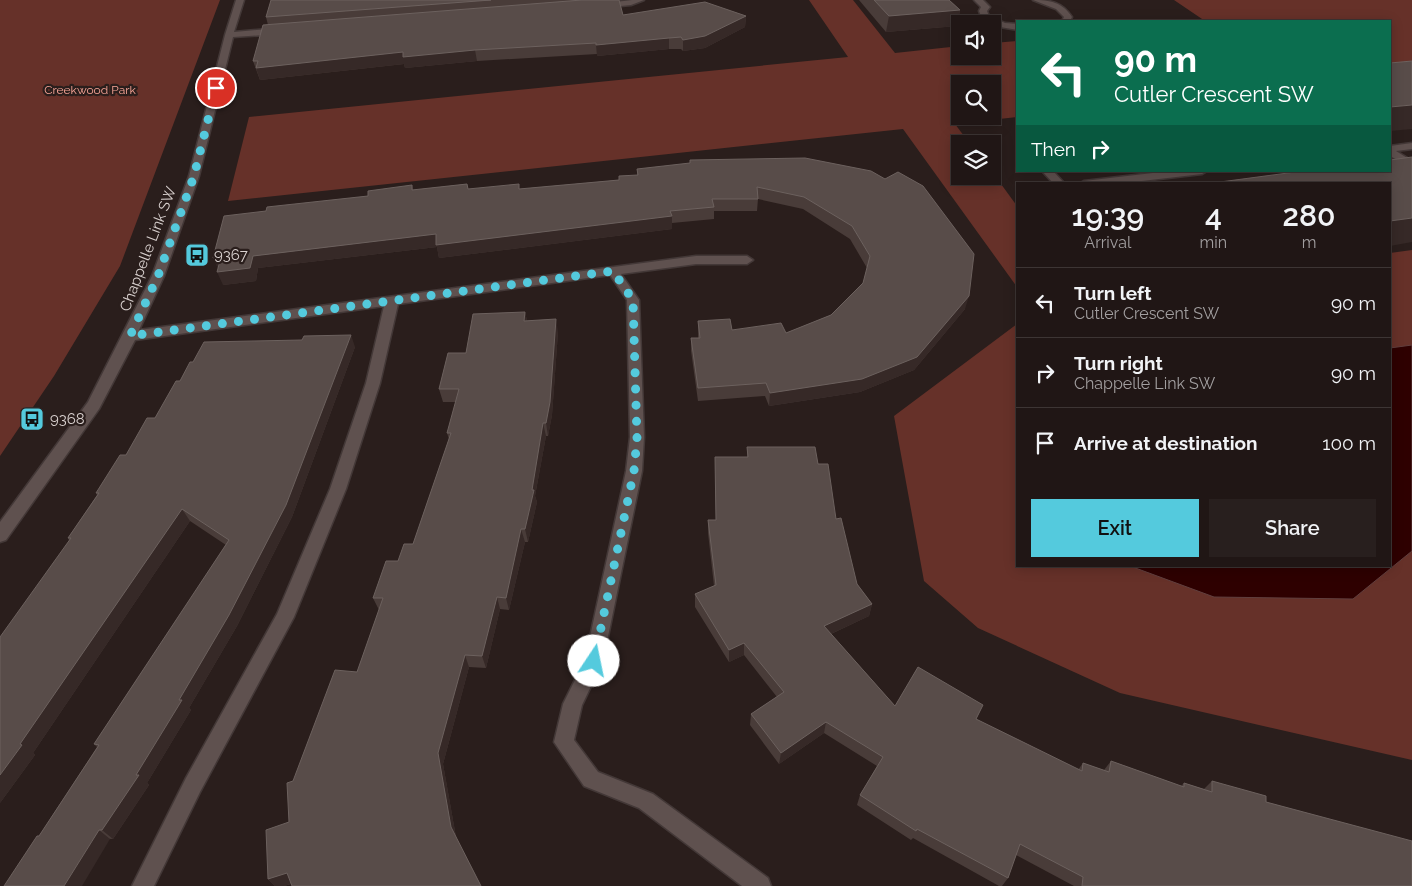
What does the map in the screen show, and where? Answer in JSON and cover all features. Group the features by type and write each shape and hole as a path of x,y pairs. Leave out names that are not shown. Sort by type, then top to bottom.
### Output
{"street":[{"name":"Chappelle Link SW","path":"0,536 94,405 130,336 158,276 194,176 229,35 240,0"},
{"path":"592,6 631,3 640,0"},
{"path":"978,0 986,7 983,11 985,17 1003,25 1016,27"},
{"path":"1036,0 1054,4 1063,10 1068,17 1066,20"},
{"path":"229,35 288,31"},
{"path":"1391,151 1412,146"},
{"path":"1391,152 1412,165"},
{"path":"1048,172 1058,182"},
{"path":"1102,182 1193,172"},
{"path":"130,336 696,260 747,260"},
{"path":"613,271 633,300 637,438 634,471 594,661 573,704 564,742 591,779 646,801 760,886"},
{"path":"143,886 193,785 285,617 338,489 373,383 392,301"}],"green space":[{"name":"Creekwood Park","path":"0,0 220,0 120,266 54,376 0,456"},
{"path":"809,0 853,0 895,53 951,47 951,65 1001,65 1001,42 1016,41 1016,117 1001,119 1001,75 951,75 951,125 956,125 963,135 951,135 951,185 1001,184 1016,205 1016,286 903,129 228,201 249,117 848,57"},
{"path":"1174,0 1412,0 1412,75 1391,77 1391,20 1204,20"},
{"path":"1412,250 1412,760 1120,693 978,628 924,581 894,416 1016,325 1016,567 1391,567 1391,253"}],"shaded area":[{"path":"1412,345 1412,551 1353,599 1214,597 1133,567 1391,567 1391,348"}],"building":[{"path":"271,0 491,0 266,17"},
{"path":"582,0 619,0 623,15 705,2 746,16 705,36 683,40 681,37 596,45 596,43 475,50 403,57 403,52 256,68 258,61 253,61 263,25"},
{"path":"874,0 949,0 960,10 889,16"},
{"path":"1412,61 1412,105 1391,107 1391,63"},
{"path":"1412,157 1412,218 1391,221 1391,182 1220,182 1295,172 1391,172 1391,160"},
{"path":"805,158 871,171 885,179 898,172 923,186 974,254 969,296 917,357 862,379 770,393 766,383 698,388 691,338 700,338 698,321 730,319 732,330 781,323 786,333 831,315 863,283 870,256 852,226 804,197 757,187 758,199 712,199 714,207 670,211 672,216 436,245 436,234 253,256 250,268 217,272 221,257 213,258 224,216 266,211 267,207 368,196 368,191 412,185 412,190 467,184 468,189 519,184 519,189 619,180 619,176 638,175 637,169 690,163 690,160"},
{"path":"525,312 524,321 556,319 550,402 546,423 543,423 532,490 534,490 525,529 521,529 506,598 497,597 482,656 465,655 438,753 451,827 481,886 292,886 287,873 268,879 266,830 289,822 287,783 293,781 335,670 357,672 383,598 373,598 386,561 398,561 404,544 413,544 451,433 447,433 459,389 439,389 448,353 466,353 473,314"},
{"path":"351,335 286,505 229,615 179,700 182,700 136,775 139,775 102,830 99,830 64,886 4,886 99,745 94,744 229,540 182,509 0,775 0,637 71,538 68,538 99,493 96,493 120,455 126,455 147,418 155,418 176,381 180,381 204,342 302,340 304,336"},
{"path":"747,447 815,447 818,464 828,464 836,519 841,518 857,584 872,604 824,626 895,706 918,667 983,705 976,719 1082,771 1083,763 1109,772 1111,761 1184,787 1184,783 1212,792 1212,781 1266,796 1266,802 1412,841 1412,886 1082,886 1083,877 1020,844 1008,878 917,829 916,831 860,795 883,757 826,722 781,753 751,714 784,692 744,643 729,650 695,594 716,585 708,520 716,520 715,457 748,457"}],"place":[{"name":"9367","path":"197,255"},
{"name":"9368","path":"32,419"}],"route":[{"path":"216,88 194,176 158,276 130,336 613,271 633,300 637,438 634,471 594,661"}]}
